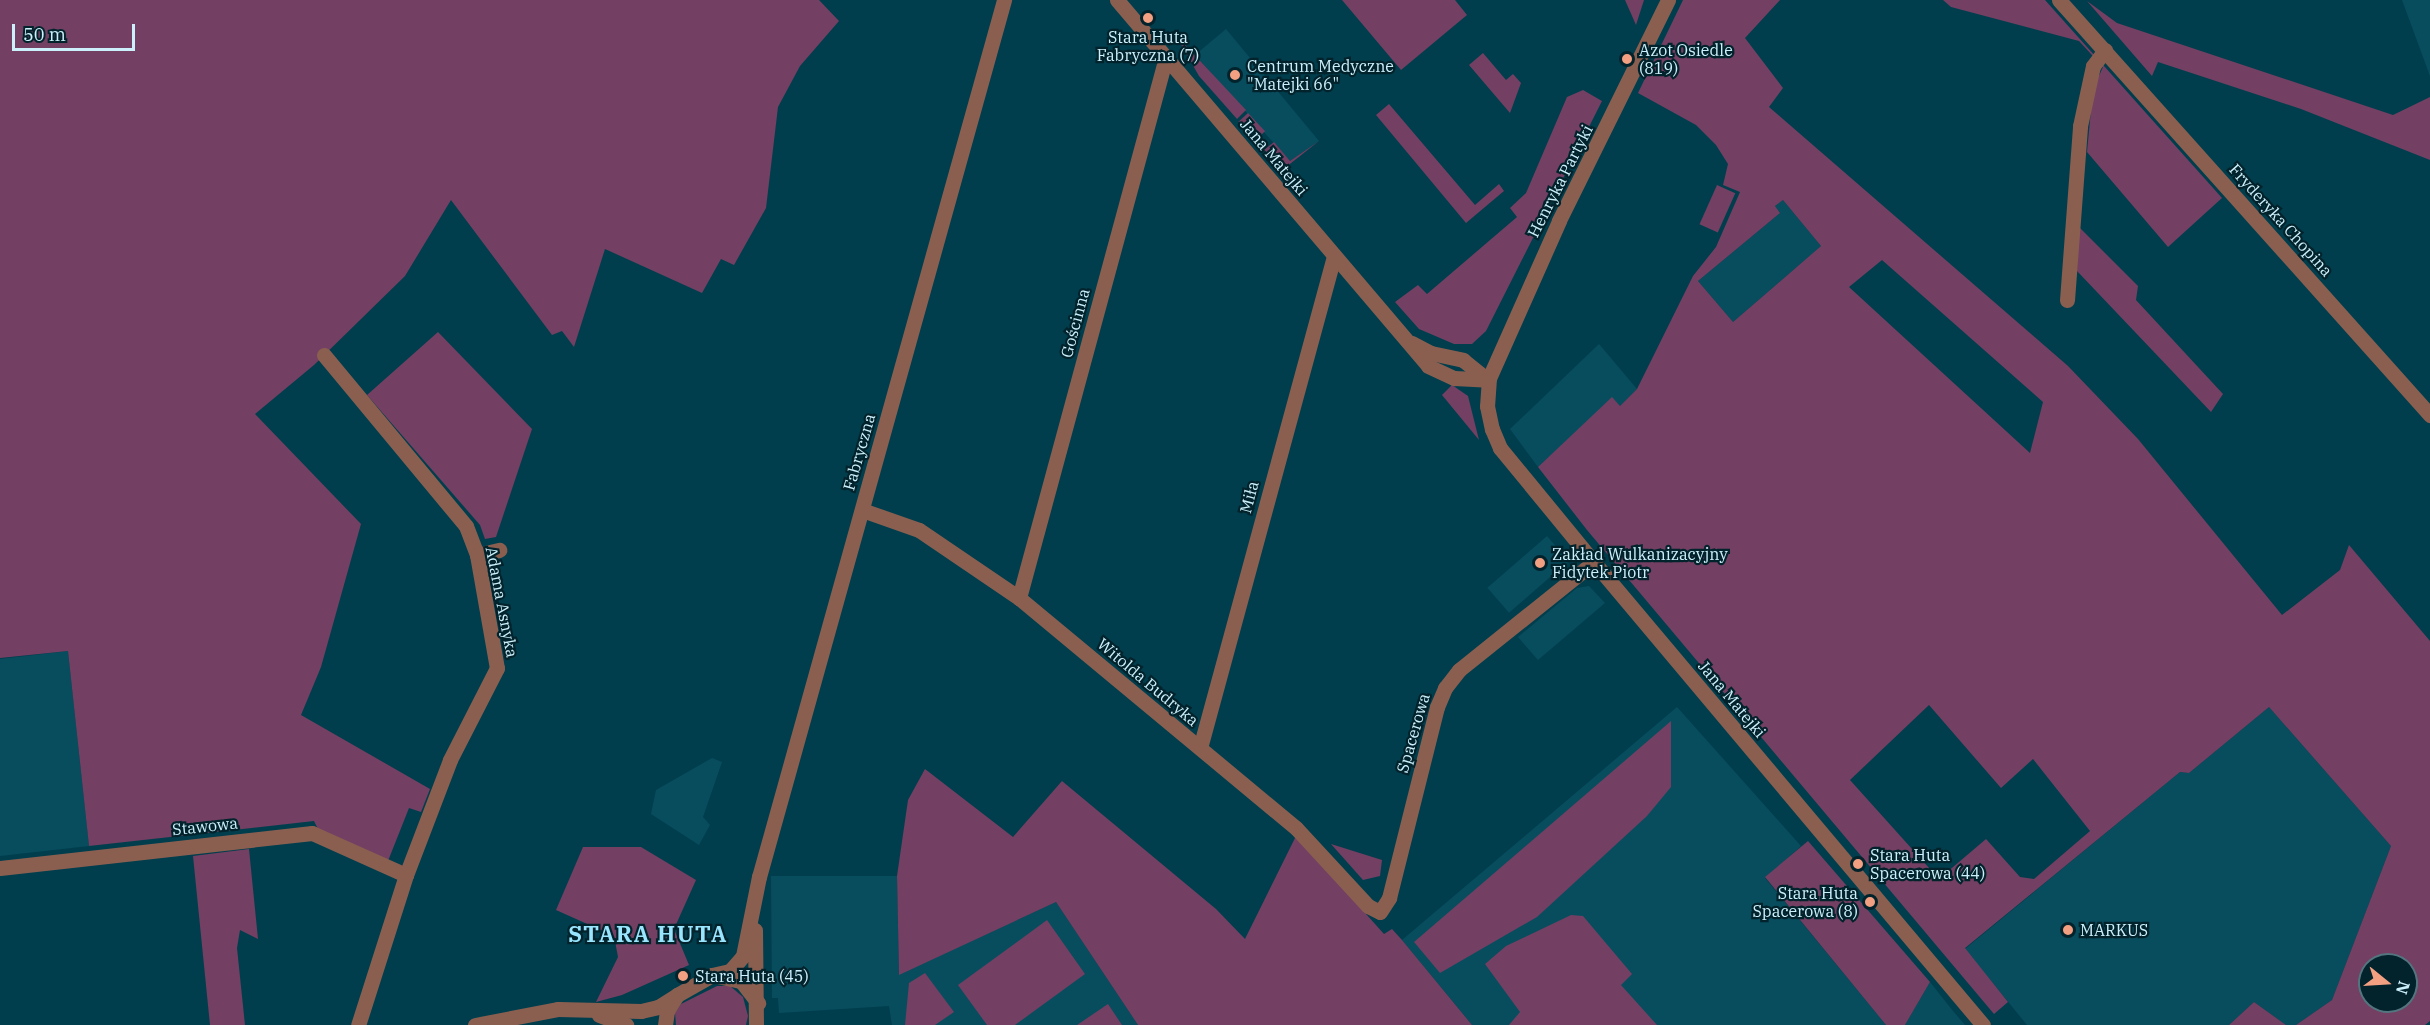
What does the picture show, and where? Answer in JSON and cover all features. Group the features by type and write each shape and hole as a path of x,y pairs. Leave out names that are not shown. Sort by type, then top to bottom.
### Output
{"street":[{"name":"Fabryczna","path":"712,975 730,971 740,963 753,915 759,877 1004,0"},
{"name":"Jana Matejki","path":"1117,0 1403,338 1431,353 1463,360 1488,380 1487,406 1500,448 1983,1025"},
{"name":"Henryka Partyki","path":"1488,380 1559,221 1668,0"},
{"name":"Fryderyka Chopina","path":"2059,0 2430,415"},
{"path":"2067,300 2080,126 2093,66 2105,50"},
{"name":"Gościnna","path":"1019,598 1166,57"},
{"name":"Miła","path":"1200,748 1334,256"},
{"name":"Adama Asnyka","path":"324,355 466,526 477,555 495,651 495,679 450,760 406,875 358,1025"},
{"name":"Witolda Budryka","path":"862,510 926,534 1019,598 1296,828 1373,910 1380,912 1385,906"},
{"path":"477,555 498,550"},
{"name":"Spacerowa","path":"1385,906 1437,706 1445,688 1459,670 1594,562"},
{"name":"Stawowa","path":"0,868 312,833 406,875"},
{"name":"Fabryczna","path":"753,915 758,1003 756,1025"},
{"path":"475,1025 558,1009 641,1011 658,1007 712,975 741,981 758,1003"},
{"path":"665,1025 667,1011 677,995"},
{"path":"588,1011 628,1025 641,1011"}],"shaded area":[{"path":"0,0 819,0 839,21 800,66 778,107 766,208 734,265 721,259 702,293 605,249 574,347 562,331 552,335 451,200 405,276 314,365 255,414 361,524 321,667 301,715 430,789 421,812 409,808 388,861 319,831 314,821 89,846 68,651 0,658"},
{"path":"1342,0 1455,0 1467,15 1401,70"},
{"path":"1625,0 1644,0 1636,25"},
{"path":"1683,0 1780,0 1745,38 1783,88 1769,107 2068,366 2138,439 2282,615 2340,570 2349,545 2430,641 2430,1021 2425,1025 2296,1025 2332,1000 2391,846 2269,707 2189,773 2180,772 1965,948 2008,1002 1994,1014 1587,530 1538,467 1612,397 1620,406 1637,389 1693,276 1716,247 1740,192 1723,185 1728,164 1716,145 1696,125 1638,93","holes":["1783,200 1821,246 1733,322 1698,281 1780,213 1775,206","1882,260 2043,402 2030,453 1849,287","1929,705 2001,788 2033,759 2090,831 2034,879 2020,877 1986,839 1939,879 1850,780"]},
{"path":"1943,0 2045,0 2222,198 2168,247 2087,152 2093,89 2103,67 2079,41 1951,7"},
{"path":"2402,0 2430,0 2430,76"},
{"path":"2087,1 2117,23 2393,115 2430,97 2430,160 2301,109 2158,62 2152,76"},
{"path":"1226,29 1319,141 1290,161 1195,55"},
{"path":"1175,34 1246,110 1237,119 1199,76"},
{"path":"1483,53 1506,80 1513,74 1521,83 1510,113 1469,65"},
{"path":"1583,90 1602,101 1486,331 1472,344 1454,344 1419,329 1395,302 1418,285 1427,294 1517,217 1510,208 1526,193 1567,97"},
{"path":"1389,104 1475,205 1499,184 1504,191 1466,223 1376,115"},
{"path":"1248,113 1265,131 1256,140 1238,122"},
{"path":"1319,141 1281,171 1264,150 1274,142 1290,161"},
{"path":"1717,185 1735,193 1718,232 1700,224"},
{"path":"1783,200 1821,246 1733,322 1698,281 1780,213 1775,206"},
{"path":"2078,226 2138,286 2136,300 2223,394 2211,412 2077,271"},
{"path":"438,332 532,429 496,537 485,539 480,525 367,395"},
{"path":"1599,344 1637,389 1620,406 1612,398 1538,467 1510,429"},
{"path":"1452,385 1468,396 1479,440 1442,395"},
{"path":"1547,536 1569,561 1509,613 1487,588"},
{"path":"1589,586 1605,603 1538,660 1518,637 1577,588"},
{"path":"68,651 89,846 0,856 0,659"},
{"path":"1677,707 1801,846 1765,878 1886,1025 1472,1025 1402,940"},
{"path":"2269,707 2391,846 2332,1000 2296,1025 2286,1025 2254,1002 2229,1025 2027,1025 1965,949 2180,772 2189,773"},
{"path":"1671,721 1671,787 1647,816 1537,917 1440,973 1414,942"},
{"path":"712,758 722,762 703,817 710,825 699,845 651,814 656,790"},
{"path":"925,769 1013,837 1062,781 1216,909 1245,939 1296,836 1384,934 1392,929 1472,1025 1138,1025 1056,902 899,975 897,876 908,800"},
{"path":"1808,841 1930,982 1905,1025 1886,1025 1765,877"},
{"path":"1331,844 1382,860 1380,876 1363,880"},
{"path":"583,847 641,847 696,880 674,929 689,965 622,995 596,1002 618,957 614,936 556,910"},
{"path":"249,849 258,939 240,930 237,948 245,1025 210,1025 193,856"},
{"path":"771,876 897,876 899,974 1056,902 1138,1025 892,1025 889,1006 779,1013 778,998 772,998"},
{"path":"1571,915 1583,916 1632,974 1621,985 1657,1025 1509,1025 1520,1012 1485,964 1506,946"},
{"path":"1047,920 1085,974 1015,1025 987,1025 958,985"},
{"path":"925,973 954,1012 935,1025 905,1025 909,983"},
{"path":"1930,982 1953,1011 1965,1025 1905,1025"},
{"path":"717,986 730,986 743,997 748,1016 746,1025 676,1025 675,1013 681,1004"},
{"path":"2254,1002 2286,1025 2229,1025"},
{"path":"1108,1004 1122,1025 1077,1025"}],"place":[{"name":"Stara Huta Fabryczna (7)","path":"1148,18"},
{"name":"Azot Osiedle (819)","path":"1627,59"},
{"name":"Centrum Medyczne \"Matejki 66\"","path":"1235,75"},
{"name":"Zakład Wulkanizacyjny Fidytek Piotr","path":"1540,563"},
{"name":"Stara Huta Spacerowa (44)","path":"1858,864"},
{"name":"Stara Huta Spacerowa (8)","path":"1870,902"},
{"name":"MARKUS","path":"2068,930"},
{"name":"Stara Huta (45)","path":"683,976"}],"district":[{"name":"STARA HUTA","path":"648,934"}]}
